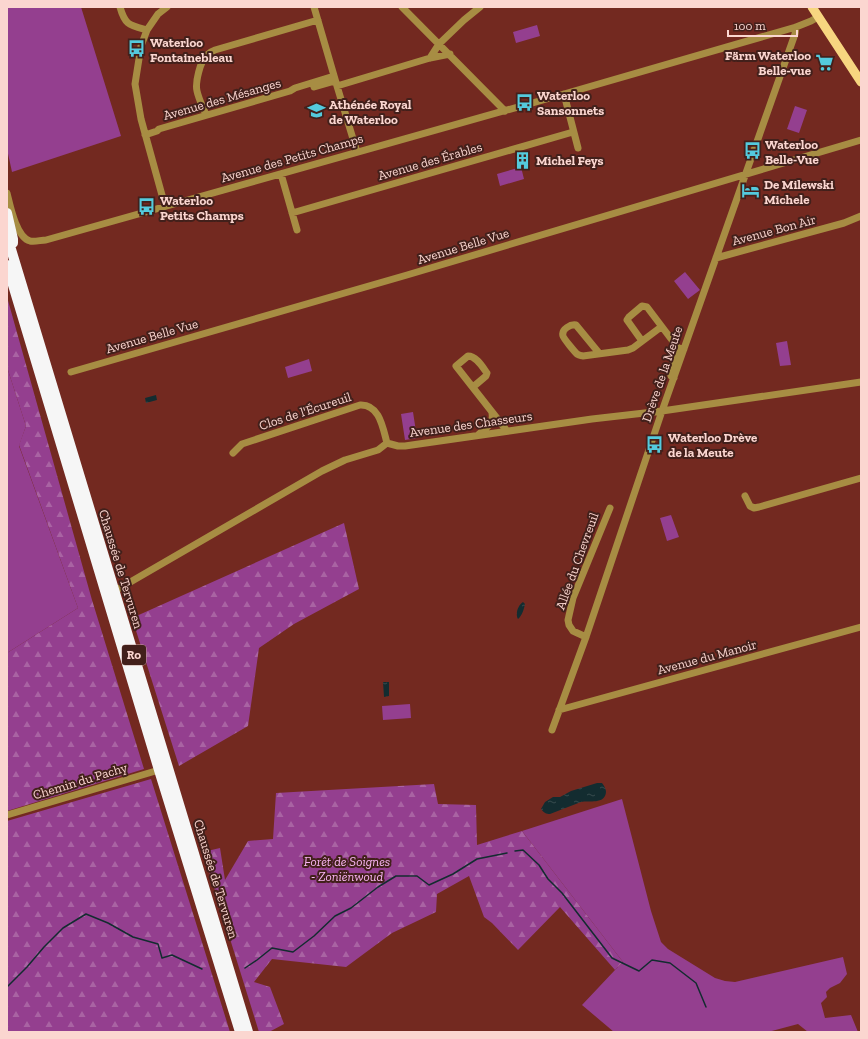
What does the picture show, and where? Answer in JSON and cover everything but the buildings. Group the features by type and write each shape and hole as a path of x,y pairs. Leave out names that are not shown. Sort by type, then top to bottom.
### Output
{"highway":[{"path":"7,213 13,239 12,251"},
{"name":"R0","path":"7,236 12,251"},
{"name":"Chaussée de Tervuren","path":"12,251 248,1032"},
{"name":"Chaussée de Tervuren","path":"7,265 159,770 240,1032"}],"main road":[{"path":"812,7 861,82"}],"street":[{"path":"120,7 126,22 133,26 147,30"},
{"path":"165,206 144,132 135,84 141,46 147,30 158,14 167,7"},
{"path":"314,7 357,152"},
{"path":"402,7 506,111"},
{"path":"430,58 440,44 464,20 480,7"},
{"name":"Avenue des Petits Champs","path":"7,193 19,231 23,237 32,241 46,240 506,111 796,27 811,21 818,16"},
{"path":"204,116 202,104 199,101 196,89 198,75 207,54 215,50 318,20"},
{"name":"Drève de la Meute","path":"552,730 586,637 674,378 681,349 746,174 795,34 796,27"},
{"name":"Avenue des Mésanges","path":"144,132 157,131 159,129 290,91 297,92 335,81 450,54"},
{"path":"564,94 578,148"},
{"name":"Avenue des Érables","path":"292,213 573,132"},
{"name":"Avenue Belle Vue","path":"71,372 408,275 861,140"},
{"path":"281,174 297,230"},
{"name":"Avenue Bon Air","path":"716,258 844,223 861,216"},
{"path":"642,341 628,320 642,306 645,306 659,322 661,327 681,349"},
{"path":"599,354 576,324 571,325 564,330 563,336 577,354 583,356 599,354 628,350 633,348 661,327"},
{"path":"473,387 486,376 487,373 474,357 468,356 456,366 507,431"},
{"name":"Avenue des Chasseurs","path":"387,443 405,446 861,382"},
{"name":"Clos de l'Écureuil","path":"233,452 242,444 365,404 375,410 379,415 387,443"},
{"path":"478,435 491,424 493,419 492,413"},
{"path":"120,588 322,471 345,460 378,450 387,443"},
{"path":"745,496 750,506 754,508 861,478"},
{"name":"Allée du Chevreuil","path":"586,637 573,631 568,620 573,598 610,508"},
{"name":"Avenue du Manoir","path":"559,710 861,627"},
{"name":"Chemin du Pachy","path":"7,815 159,770"}],"green space":[{"path":"7,7 81,7 121,136 12,172 7,149"},
{"path":"537,25 540,36 516,43 513,32"},
{"path":"795,106 807,110 799,133 787,129"},
{"path":"521,167 524,179 500,186 497,174"},
{"path":"685,272 700,290 688,299 674,281"},
{"path":"7,297 92,600 144,769 7,811 7,653 78,608 19,445 26,426 7,367"},
{"path":"787,341 791,365 780,366 776,343"},
{"path":"309,359 312,371 288,378 285,367"},
{"path":"7,367 26,426 19,446 78,608 7,653"},
{"path":"413,412 417,438 405,440 401,414"},
{"path":"671,515 679,537 667,541 660,518"},
{"path":"344,523 359,589 294,624 259,648 248,726 179,766 132,618"},
{"path":"410,704 411,718 383,720 382,706"},
{"path":"151,779 230,1032 7,1032 7,821"},
{"name":"Forêt de Soignes - Zoniënwoud","path":"434,784 438,804 476,805 477,845 522,831 623,962 615,970 560,907 518,950 492,923 484,917 469,876 437,894 436,912 392,933 346,967 272,959 254,982 270,987 284,1024 269,1032 259,1032 203,852 220,848 225,880 248,841 273,839 276,793"},
{"path":"622,799 651,911 661,942 668,949 715,978 735,982 843,957 847,974 840,983 830,988 826,992 827,997 821,1003 825,1018 851,1015 858,1032 808,1032 798,1024 768,1032 614,1032 582,1005 623,962 522,831"}],"water":[{"path":"156,395 157,400 146,403 145,398"},
{"path":"523,602 525,604 524,608 518,619 518,610"},
{"path":"383,682 389,682 389,696 384,697"},
{"path":"597,783 602,783 605,787 606,792 603,799 581,802 550,814 545,813 541,809 545,802 553,797 560,797 571,791"}],"waterway":[{"path":"515,851 523,850 539,865 548,879 562,893 612,958 639,971 652,960 670,963 696,983 706,1007"},
{"path":"245,968 272,948 293,952 314,936 335,916 351,908 378,887 396,876 417,876 429,885 453,874 477,859 507,853"},
{"path":"8,986 63,928 86,914 108,923 133,937 158,944 162,958 172,955 202,969"}],"place":[{"name":"Waterloo Fontainebleau","path":"137,49"},
{"name":"Färm Waterloo Belle-vue","path":"824,62"},
{"name":"Waterloo Sansonnets","path":"524,102"},
{"name":"Athénée Royal de Waterloo","path":"316,111"},
{"name":"Waterloo Belle-Vue","path":"752,151"},
{"name":"Michel Feys","path":"523,160"},
{"name":"De Milewski Michele","path":"751,191"},
{"name":"Waterloo Petits Champs","path":"147,207"},
{"name":"Waterloo Drève de la Meute","path":"655,444"}]}
